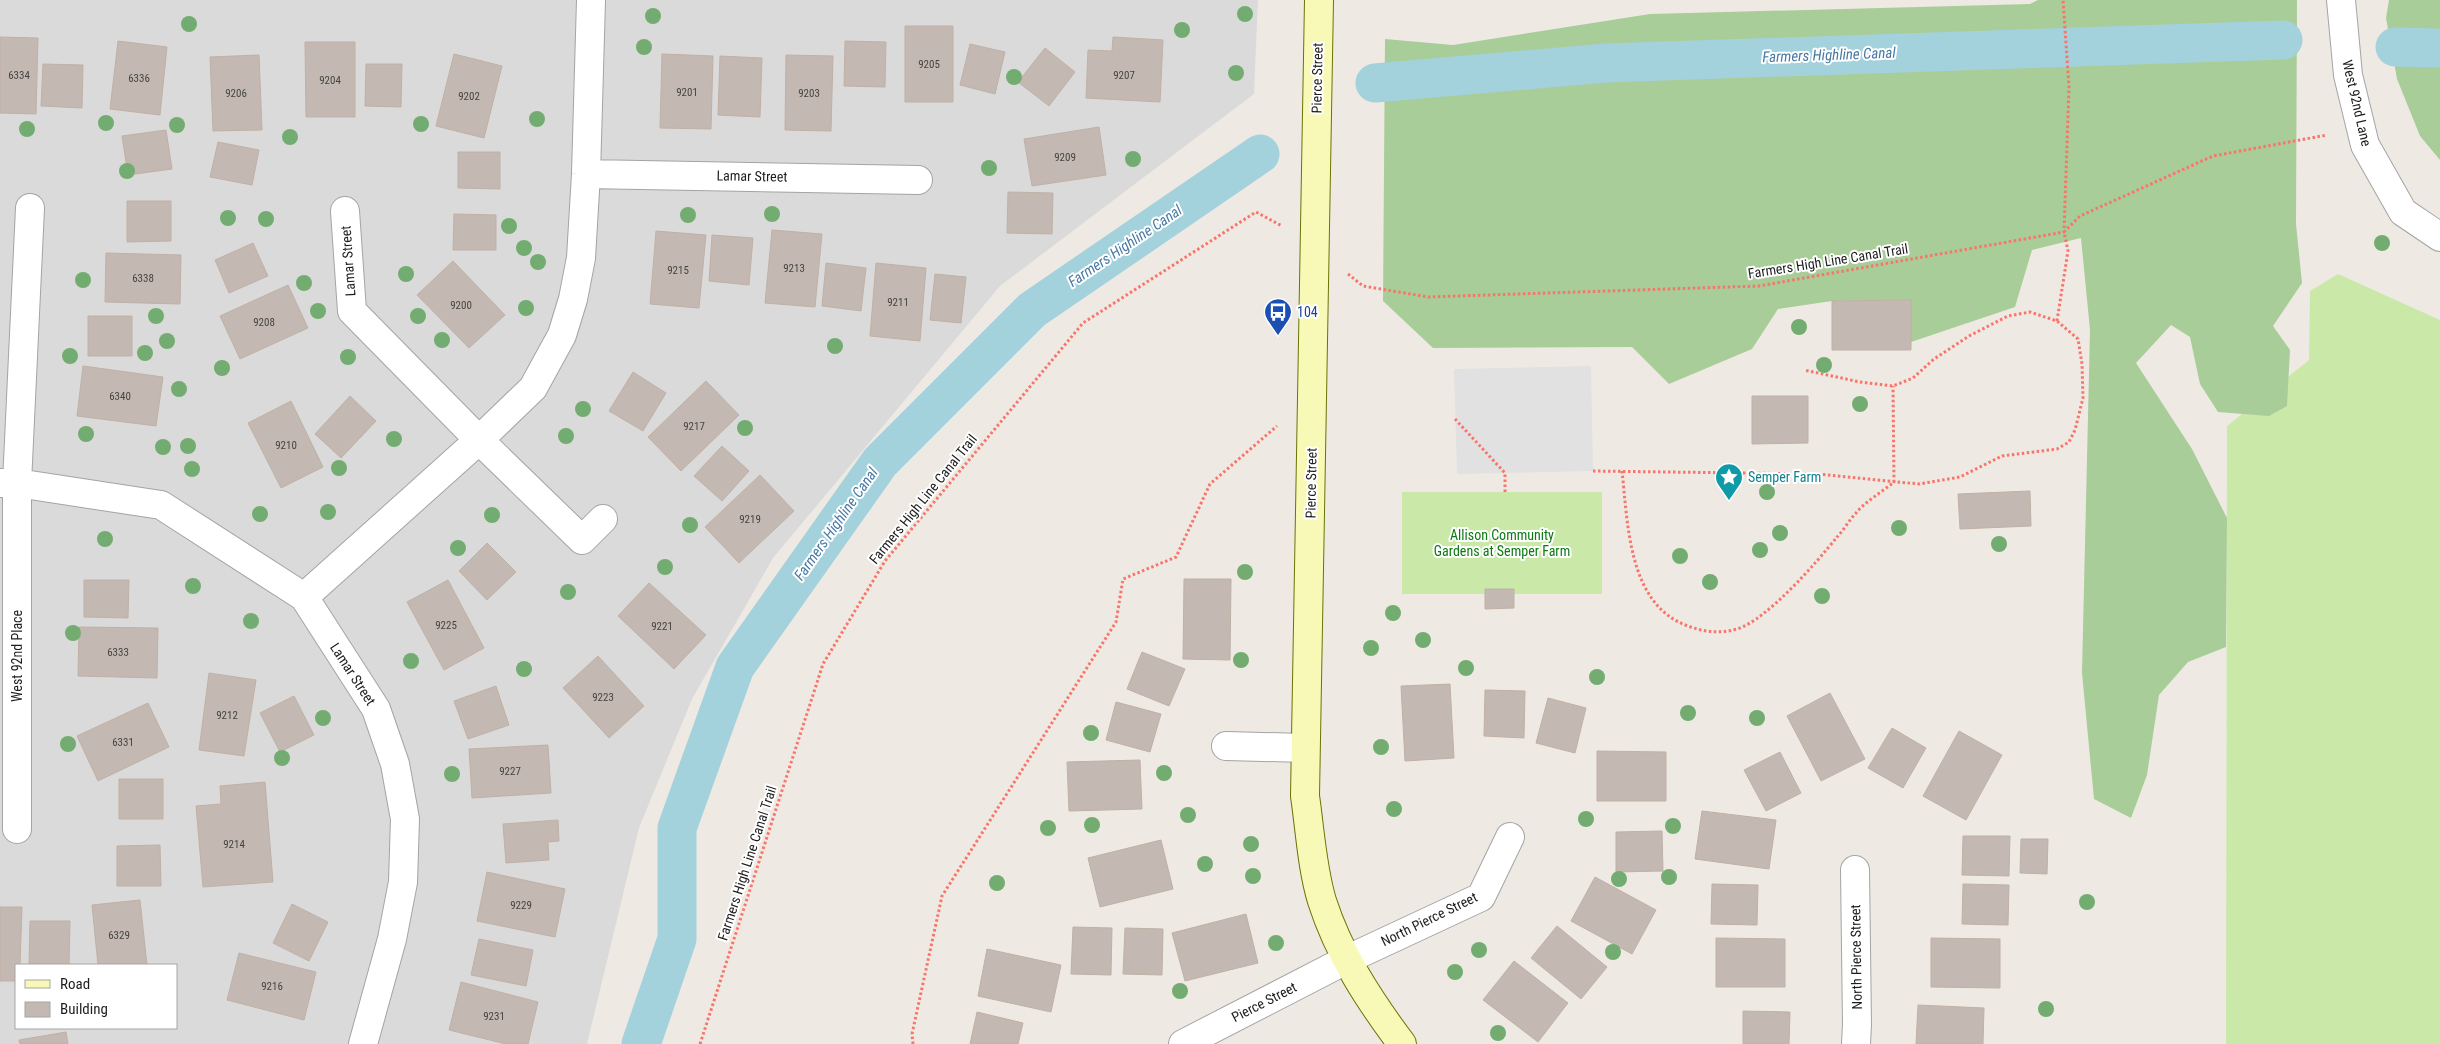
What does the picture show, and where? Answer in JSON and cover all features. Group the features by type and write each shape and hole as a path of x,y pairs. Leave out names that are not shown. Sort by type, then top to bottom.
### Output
{"street":[{"path":"9,483 161,505 304,597 479,440 532,388 562,335 573,299 581,258 586,174 591,0"},
{"name":"Pierce Street","path":"1319,0 1305,796 1322,900 1346,960 1377,1011 1402,1044"},
{"name":"West 92nd Lane","path":"2341,0 2348,75 2365,146 2403,212 2440,237"},
{"name":"Lamar Street","path":"586,174 918,180"},
{"name":"West 92nd Place","path":"18,829 9,483 30,208"},
{"name":"Lamar Street","path":"345,211 352,311 479,440 582,540 603,519"},
{"name":"Lamar Street","path":"304,597 376,709 395,764 405,819 401,891 392,939 363,1044"},
{"path":"1226,746 1305,748"},
{"name":"North Pierce Street","path":"1346,960 1481,897 1510,837"},
{"name":"North Pierce Street","path":"1854,870 1856,1044"},
{"name":"Pierce Street","path":"1182,1044 1346,960"}],"path":[{"path":"2057,321 2068,251 2064,232 2068,87 2062,0"},
{"path":"2064,232 2080,216 2098,206 2213,156 2327,135"},
{"name":"Farmers High Line Canal Trail","path":"700,1044 823,664 884,561 1083,323 1256,212 1282,226"},
{"name":"Farmers High Line Canal Trail","path":"1363,286 1428,297 1759,286 2064,232"},
{"path":"1593,471 1816,474 1919,484 1960,477 2002,456 2057,449 2070,442 2083,398 2082,364 2078,339 2057,321 2030,312 2008,316 1970,336 1934,360 1913,378 1894,386 1804,370"},
{"path":"1894,386 1894,482"},
{"path":"1455,419 1505,473 1505,492"},
{"path":"913,1044 912,1034 942,896 1116,622 1123,579 1176,557 1210,484 1277,426"},
{"path":"1622,471 1632,548 1645,588 1669,617 1680,624 1707,632 1739,628 1786,594 1837,537 1856,512 1894,482"}],"shaded area":[{"path":"0,0 1258,0 1254,94 1000,286 773,558 692,699 639,828 587,1044 0,1044"},
{"path":"1591,366 1593,471 1457,474 1454,369"}],"green space":[{"path":"2038,0 2297,0 2296,224 2302,283 2273,326 2290,350 2287,406 2269,416 2218,412 2200,384 2190,337 2171,325 2136,363 2192,449 2227,518 2226,647 2188,662 2159,695 2147,775 2131,818 2094,799 2082,673 2090,330 2081,238 2032,250 2015,307 1911,342 1911,300 1832,301 1778,309 1752,349 1669,384 1632,347 1433,348 1383,301 1385,39 1453,45 1650,14 2030,4"},
{"path":"2389,0 2440,0 2440,160 2420,136 2397,79 2386,18"},
{"path":"2338,274 2440,320 2440,1044 2226,1044 2227,426 2309,360 2310,291"},
{"name":"Allison Community Gardens at Semper Farm","path":"1402,492 1602,492 1602,594 1402,594"}],"building":[{"path":"905,26 953,26 953,102 905,102"},
{"path":"0,37 38,38 36,114 0,113"},
{"path":"1113,37 1163,40 1160,102 1086,98 1088,50 1112,51"},
{"path":"118,41 167,47 160,115 110,109"},
{"path":"845,41 886,42 885,87 844,86"},
{"path":"305,42 355,42 355,117 306,117"},
{"path":"970,44 1005,52 995,94 960,85"},
{"path":"1045,48 1075,72 1049,106 1018,82"},
{"path":"454,54 502,66 484,138 436,126"},
{"path":"662,54 713,56 711,129 660,128"},
{"path":"259,55 262,130 213,131 210,57"},
{"path":"786,55 833,56 831,131 785,130"},
{"path":"720,56 762,58 760,117 718,115"},
{"path":"43,64 83,65 82,108 41,106"},
{"path":"366,64 402,64 401,107 365,106"},
{"path":"1099,127 1106,175 1032,186 1024,139"},
{"path":"166,130 172,169 128,175 122,136"},
{"path":"218,142 259,150 252,185 210,177"},
{"path":"458,152 500,152 500,189 458,188"},
{"path":"1008,192 1053,193 1052,234 1007,233"},
{"path":"127,201 171,201 171,241 127,242"},
{"path":"454,214 496,215 496,250 453,250"},
{"path":"772,230 822,234 815,307 765,303"},
{"path":"656,231 706,235 699,308 650,304"},
{"path":"712,235 753,238 749,285 709,281"},
{"path":"253,243 268,276 229,293 215,260"},
{"path":"106,253 181,255 180,304 105,302"},
{"path":"453,261 505,315 469,348 417,295"},
{"path":"826,263 866,268 861,311 822,306"},
{"path":"876,263 926,268 920,341 870,336"},
{"path":"935,274 966,277 961,323 930,320"},
{"path":"288,285 308,328 240,359 220,316"},
{"path":"1911,300 1911,350 1832,350 1832,301"},
{"path":"88,316 132,316 132,356 88,356"},
{"path":"83,366 163,377 156,426 77,416"},
{"path":"633,372 666,393 643,431 609,411"},
{"path":"706,381 739,415 681,471 648,437"},
{"path":"350,396 376,421 341,458 315,434"},
{"path":"1752,396 1808,396 1808,443 1752,444"},
{"path":"291,401 323,467 281,488 248,423"},
{"path":"722,446 749,471 722,501 694,476"},
{"path":"760,475 794,511 739,563 705,527"},
{"path":"2030,491 2031,526 1960,529 1958,494"},
{"path":"487,543 516,572 487,600 459,571"},
{"path":"1184,579 1231,579 1230,660 1183,659"},
{"path":"84,580 129,580 128,618 84,617"},
{"path":"448,580 484,648 444,670 407,602"},
{"path":"649,583 706,635 674,669 618,616"},
{"path":"1485,589 1514,589 1514,608 1485,609"},
{"path":"79,627 158,628 157,678 78,676"},
{"path":"1142,652 1185,669 1169,706 1127,689"},
{"path":"598,656 644,706 609,738 563,688"},
{"path":"209,673 256,680 244,756 199,750"},
{"path":"1450,684 1454,758 1405,761 1401,686"},
{"path":"496,686 509,725 468,739 454,701"},
{"path":"1485,690 1525,691 1524,738 1484,736"},
{"path":"1830,693 1865,759 1821,781 1787,716"},
{"path":"294,696 314,735 280,752 260,713"},
{"path":"1548,698 1586,708 1575,753 1536,743"},
{"path":"1116,702 1161,714 1150,752 1106,740"},
{"path":"148,703 169,747 98,781 77,736"},
{"path":"1892,728 1926,748 1903,788 1868,768"},
{"path":"1959,731 2002,755 1966,820 1923,796"},
{"path":"548,745 551,793 472,798 469,749"},
{"path":"1597,751 1666,752 1666,801 1597,801"},
{"path":"1780,752 1801,793 1766,811 1744,770"},
{"path":"1140,760 1142,809 1069,811 1067,762"},
{"path":"119,779 163,779 163,819 119,819"},
{"path":"265,782 273,882 203,887 196,806 221,804 220,786"},
{"path":"1702,811 1776,820 1769,869 1695,859"},
{"path":"558,820 559,841 548,842 549,860 506,863 503,824"},
{"path":"1662,831 1663,871 1616,872 1616,832"},
{"path":"1963,836 2010,836 2009,876 1962,875"},
{"path":"2021,839 2048,839 2047,874 2020,873"},
{"path":"1161,840 1173,889 1100,907 1088,858"},
{"path":"160,845 161,886 117,886 117,846"},
{"path":"487,872 565,889 555,937 477,921"},
{"path":"1595,877 1656,910 1632,954 1571,921"},
{"path":"1712,884 1758,885 1757,925 1711,924"},
{"path":"1963,884 2009,885 2008,925 1962,924"},
{"path":"140,900 147,964 98,964 92,905"},
{"path":"292,904 328,922 309,961 273,943"},
{"path":"0,907 22,907 20,964 15,964 15,981 0,981"},
{"path":"1246,914 1258,963 1185,981 1172,933"},
{"path":"30,921 70,921 69,964 29,964"},
{"path":"1557,926 1607,967 1581,999 1531,958"},
{"path":"1073,927 1112,928 1111,975 1071,974"},
{"path":"1125,928 1163,929 1162,975 1123,974"},
{"path":"1716,938 1785,939 1785,987 1716,987"},
{"path":"1931,938 2000,939 2000,988 1931,987"},
{"path":"479,939 533,950 526,986 471,975"},
{"path":"987,949 1061,965 1051,1012 978,996"},
{"path":"239,953 316,972 304,1020 227,1000"},
{"path":"1514,961 1568,1003 1538,1042 1483,1000"},
{"path":"461,982 538,1002 528,1044 506,1044 449,1030"},
{"path":"1918,1005 1984,1008 1983,1044 1916,1044"},
{"path":"1743,1011 1790,1012 1789,1044 1743,1044"},
{"path":"977,1012 1023,1023 1018,1044 970,1044"},
{"path":"66,1032 68,1044 20,1044 19,1040"}],"waterway":[{"name":"Farmers Highline Canal","path":"1375,83 1606,63 2283,40"},
{"name":"Farmers Highline Canal","path":"2395,47 2440,48"},
{"name":"Farmers Highline Canal","path":"641,1044 677,939 677,828 735,667 880,462 1032,310 1260,154"}],"place":[{"name":"104","path":"1278,336"},
{"name":"Semper Farm","path":"1729,501"}]}
